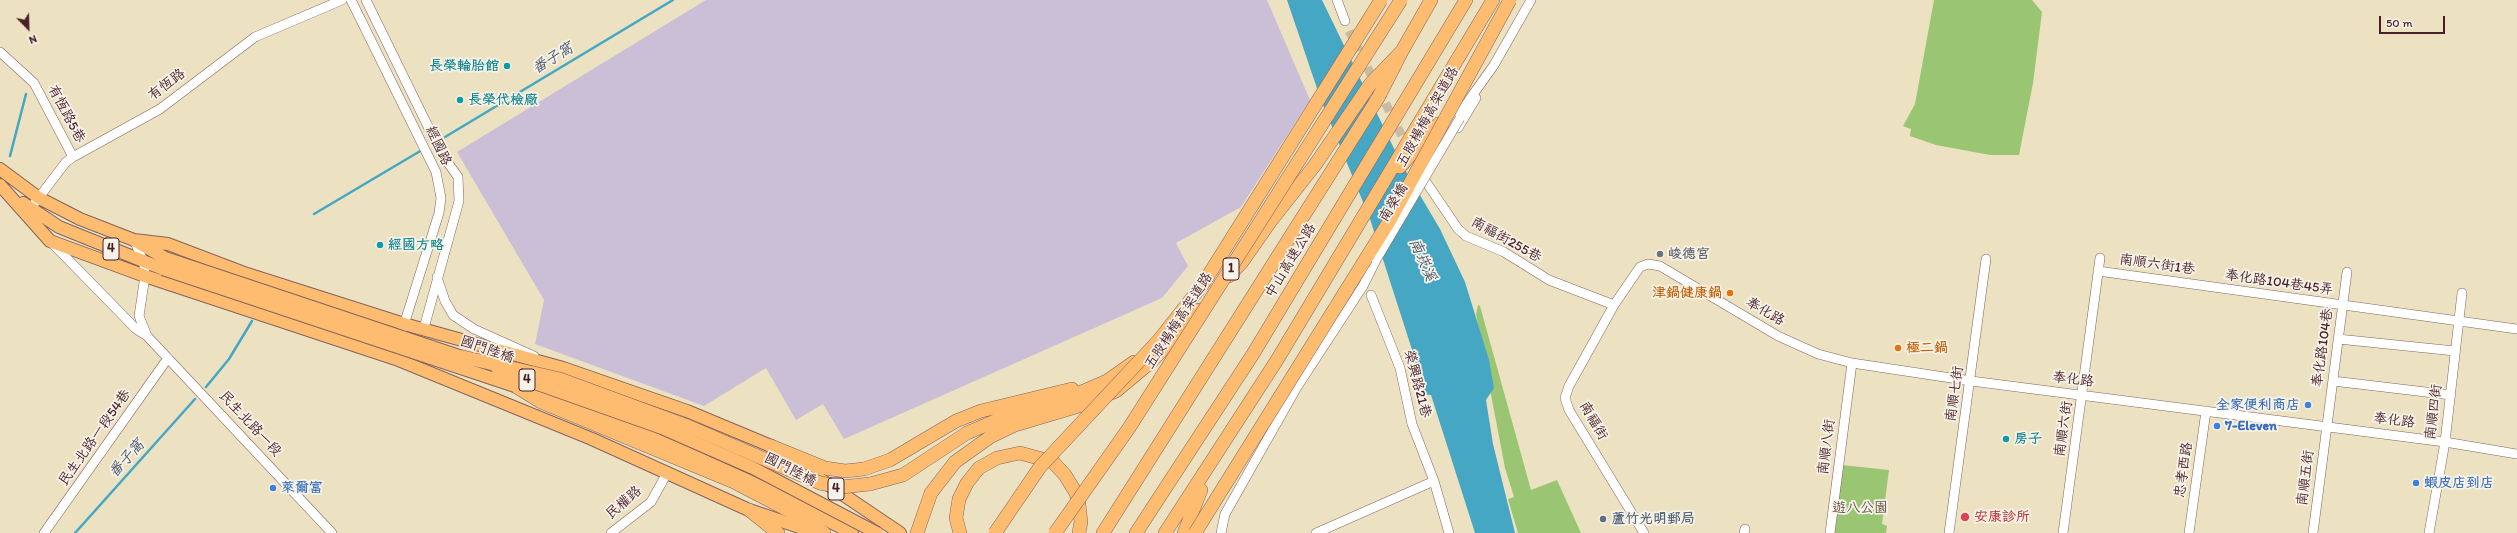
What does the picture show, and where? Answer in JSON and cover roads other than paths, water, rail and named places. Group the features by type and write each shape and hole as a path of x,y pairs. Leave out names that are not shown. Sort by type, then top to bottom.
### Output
{"highway":[{"path":"995,533 1040,467 1159,340 1203,284 1381,0"},
{"name":"五股楊梅高架道路","path":"1055,533 1129,428 1400,0"},
{"name":"中山高速公路","path":"1103,533 1378,98 1402,50 1431,0"},
{"name":"中山高速公路","path":"1136,533 1253,354 1391,127 1466,0"},
{"path":"1165,533 1224,444 1384,184 1407,153 1493,0"},
{"name":"五股楊梅高架道路","path":"1195,533 1390,220 1510,0"},
{"path":"1407,153 1434,130 1516,0"},
{"path":"917,533 931,493 955,462 990,437 1015,425 1082,406 1116,392 1152,361 1242,262 1329,145 1371,83 1402,50"},
{"path":"463,357 560,379 685,425 820,483 841,487 870,484 903,475 967,433 1002,418 1070,397 1107,381 1195,314"},
{"path":"771,446 825,468 844,471 864,469 890,460 956,421 981,411 1107,381"},
{"path":"515,386 540,402 734,482 805,519 824,533"},
{"path":"1184,533 1190,513 1224,444"},
{"path":"960,533 956,518 958,505 967,483 979,468 997,458 1020,453 1053,462 1065,475 1076,494 1079,505 1081,522 1078,533"},
{"path":"749,510 778,533"}],"main road":[{"name":"4","path":"0,169 39,198 69,213 134,240 168,244 247,274 404,324 424,328 563,368 687,411 771,446 900,533"},
{"name":"4","path":"2,187 28,212 50,241 145,276 396,359 592,439 749,510 817,533"},
{"name":"4","path":"28,212 59,228 144,263 164,264"},
{"path":"50,241 69,213"},
{"name":"4","path":"134,240 164,264"},
{"name":"國門陸橋","path":"164,264 463,357 662,428 753,468 876,533"},
{"name":"國門陸橋","path":"164,264 515,386 656,439 788,499 852,533"}],"street":[{"name":"有恆路","path":"28,212 66,162 73,157 160,109 255,38 342,0"},
{"name":"經國路","path":"351,0 436,172 441,198 439,212 404,324 396,359"},
{"name":"經國路","path":"366,0 441,153 458,177 459,201 424,328"},
{"path":"1337,0 1345,21"},
{"name":"南福街255巷","path":"1531,0 1494,65 1457,116 1422,176 1458,229 1466,236 1504,252 1549,280 1614,305"},
{"name":"有恆路5巷","path":"0,52 34,83 73,157"},
{"name":"南榮橋","path":"1221,533 1225,514 1297,386 1363,286 1376,260 1460,118 1494,65"},
{"name":"民生北路一段","path":"134,240 144,263 145,276 139,316 147,336"},
{"name":"民生北路一段","path":"50,241 136,329 147,336 332,533"},
{"name":"南順六街","path":"2062,533 2083,396 2100,258"},
{"name":"南順七街","path":"1949,533 1971,381 1986,259"},
{"name":"南福街","path":"1644,533 1569,410 1566,398 1569,386 1614,305 1640,268 1648,264"},
{"name":"奉化路","path":"1648,264 1660,266 1778,336 1818,354 1852,364 2083,396 2445,442 2517,454"},
{"name":"南順六街1巷","path":"2098,271 2212,287"},
{"name":"奉化路104巷","path":"2326,427 2347,272"},
{"path":"437,277 446,301 454,315 474,329 563,368"},
{"name":"奉化路104巷45弄","path":"2212,287 2517,329"},
{"name":"南順四街","path":"2429,533 2445,442 2462,293"},
{"name":"榮興路21巷","path":"1371,295 1400,368 1412,424 1434,482 1449,533"},
{"path":"2338,339 2455,351"},
{"name":"民生北路一段54巷","path":"44,533 168,358"},
{"name":"南順八街","path":"1830,533 1852,364"},
{"path":"2333,381 2450,395"},
{"name":"忠孝西路","path":"2190,533 2206,412"},
{"name":"南順五街","path":"2313,533 2326,427"},
{"name":"民權路","path":"611,533 651,502 667,473"},
{"path":"1316,533 1434,482"}],"water":[{"name":"南崁溪","path":"1287,0 1322,0 1401,163 1440,229 1465,282 1489,360 1494,388 1486,400 1493,444 1515,533 1475,533 1431,395 1421,394 1415,375 1415,359 1370,219 1321,100"}],"waterway":[{"name":"番子窩","path":"445,137 673,0"},
{"path":"10,156 26,94"},
{"name":"番子窩","path":"314,214 422,150"},
{"name":"番子窩","path":"206,387 229,359 252,321"},
{"name":"番子窩","path":"75,533 195,399"}],"tunnel":[{"path":"1349,31 1408,148"}],"place":[{"name":"長榮輪胎館","path":"507,66"},
{"name":"長榮代檢廠","path":"460,100"},
{"name":"經國方略","path":"380,245"},
{"name":"峻德宮","path":"1660,254"},
{"name":"津鍋健康鍋","path":"1730,293"},
{"name":"極二鍋","path":"1898,348"},
{"name":"全家便利商店","path":"2308,405"},
{"name":"7-Eleven","path":"2217,426"},
{"name":"房子","path":"2006,439"},
{"name":"蝦皮店到店","path":"2416,483"},
{"name":"萊爾富","path":"273,488"},
{"name":"安康診所","path":"1965,517"},
{"name":"蘆竹光明郵局","path":"1603,519"}],"park label":[{"name":"遊八公園","path":"1860,508"}]}
